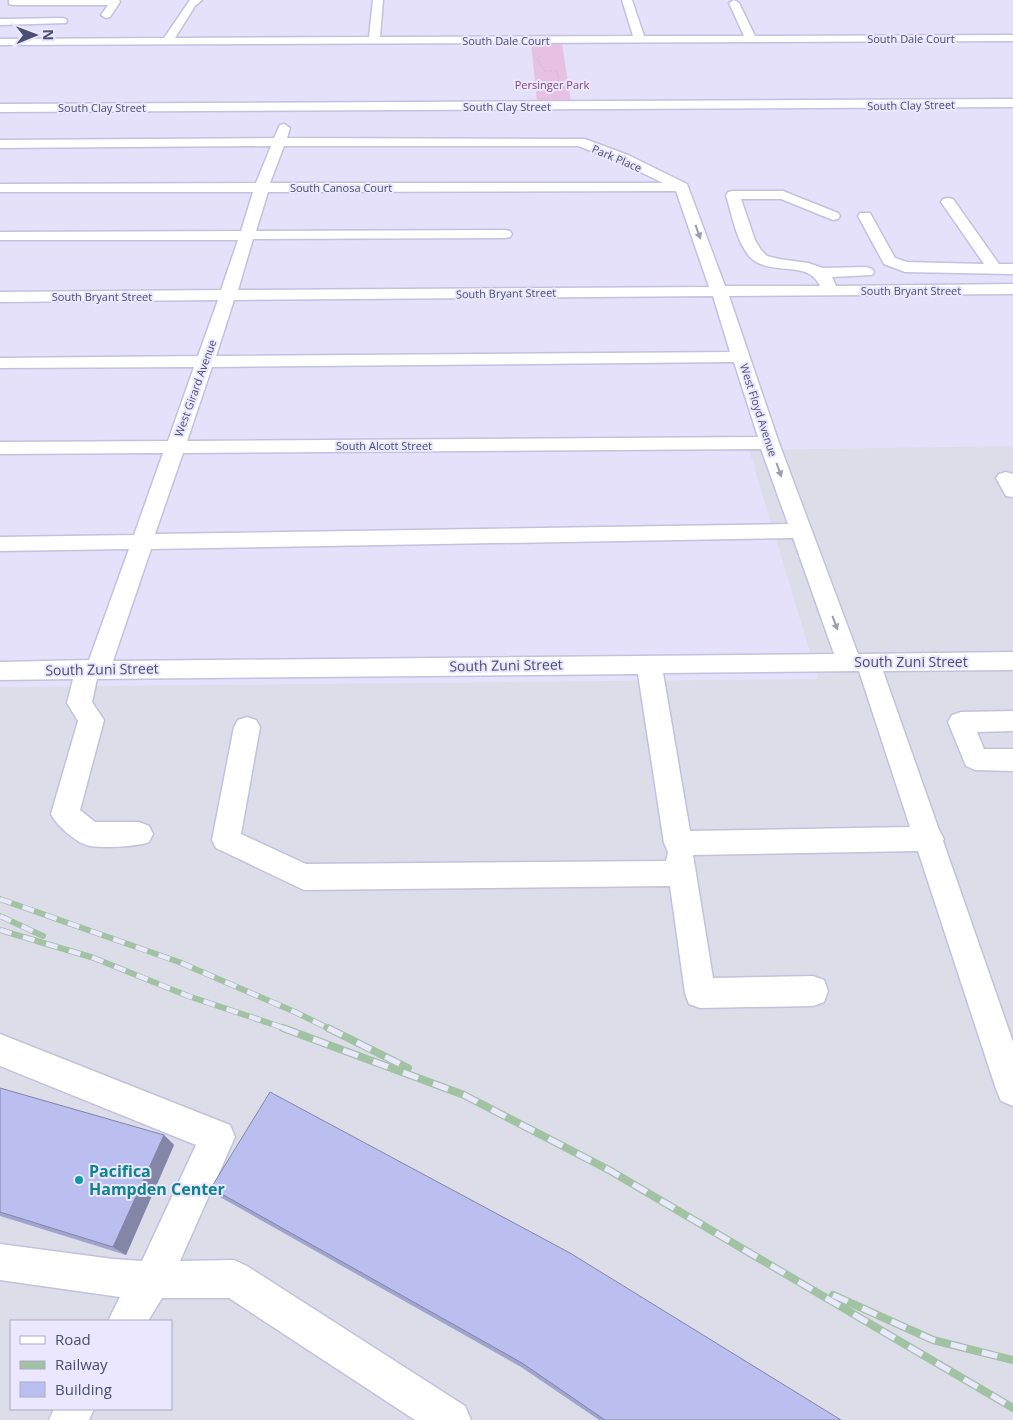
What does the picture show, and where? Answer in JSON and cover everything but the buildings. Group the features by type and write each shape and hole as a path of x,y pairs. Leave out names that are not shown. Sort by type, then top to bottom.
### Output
{"street":[{"path":"168,41 192,4 197,0"},
{"path":"374,40 378,0"},
{"path":"627,0 639,39"},
{"path":"0,14 14,1 116,2 106,15"},
{"path":"734,4 751,39"},
{"path":"0,22 62,21"},
{"name":"South Dale Court","path":"1,43 1013,38"},
{"name":"South Clay Street","path":"0,108 1013,103"},
{"name":"West Girard Avenue","path":"139,834 90,834 65,814 91,720 79,703 141,542 228,295 262,187 292,106"},
{"path":"0,144 279,142"},
{"name":"Park Place","path":"279,142 580,142 623,158 682,186"},
{"name":"South Canosa Court","path":"0,188 682,186"},
{"name":"West Floyd Avenue","path":"682,186 769,443 801,531 859,662 930,839 1013,1089"},
{"path":"830,290 822,275 813,269 772,262 756,254 733,195 783,195 833,216"},
{"path":"948,202 995,269"},
{"path":"865,216 889,260 905,267 1013,269"},
{"path":"0,236 505,234"},
{"path":"818,273 866,272"},
{"name":"South Bryant Street","path":"0,297 1013,289"},
{"path":"0,363 741,357"},
{"name":"South Alcott Street","path":"0,448 769,443"},
{"path":"0,544 801,531"},
{"name":"South Zuni Street","path":"0,670 1013,661"},
{"path":"649,664 700,993 814,991"},
{"path":"1013,721 960,722 975,760 1013,760"},
{"path":"247,727 226,840 304,877 682,873"},
{"path":"678,843 930,839"},
{"path":"0,1050 218,1137 152,1280 128,1320"},
{"path":"0,1262 112,1278 152,1280 234,1279 451,1420"}],"path":[{"path":"549,39 549,49 537,59 544,71 557,72 560,76 560,83 552,95 554,106"}],"shaded area":[{"path":"1013,446 1013,1420 0,1420 0,687 818,679 749,450"}],"green space":[{"name":"Persinger Park","path":"531,43 562,43 571,102 537,102"}],"railway":[{"path":"0,899 179,962 330,1029"},
{"path":"0,916 43,936"},
{"path":"0,930 94,958 188,996 287,1029"},
{"path":"283,1028 464,1095 609,1170 1013,1408"},
{"path":"330,1029 408,1068"},
{"path":"833,1295 933,1340 1013,1360"}],"place":[{"name":"Pacifica Hampden Center","path":"79,1180"}]}
